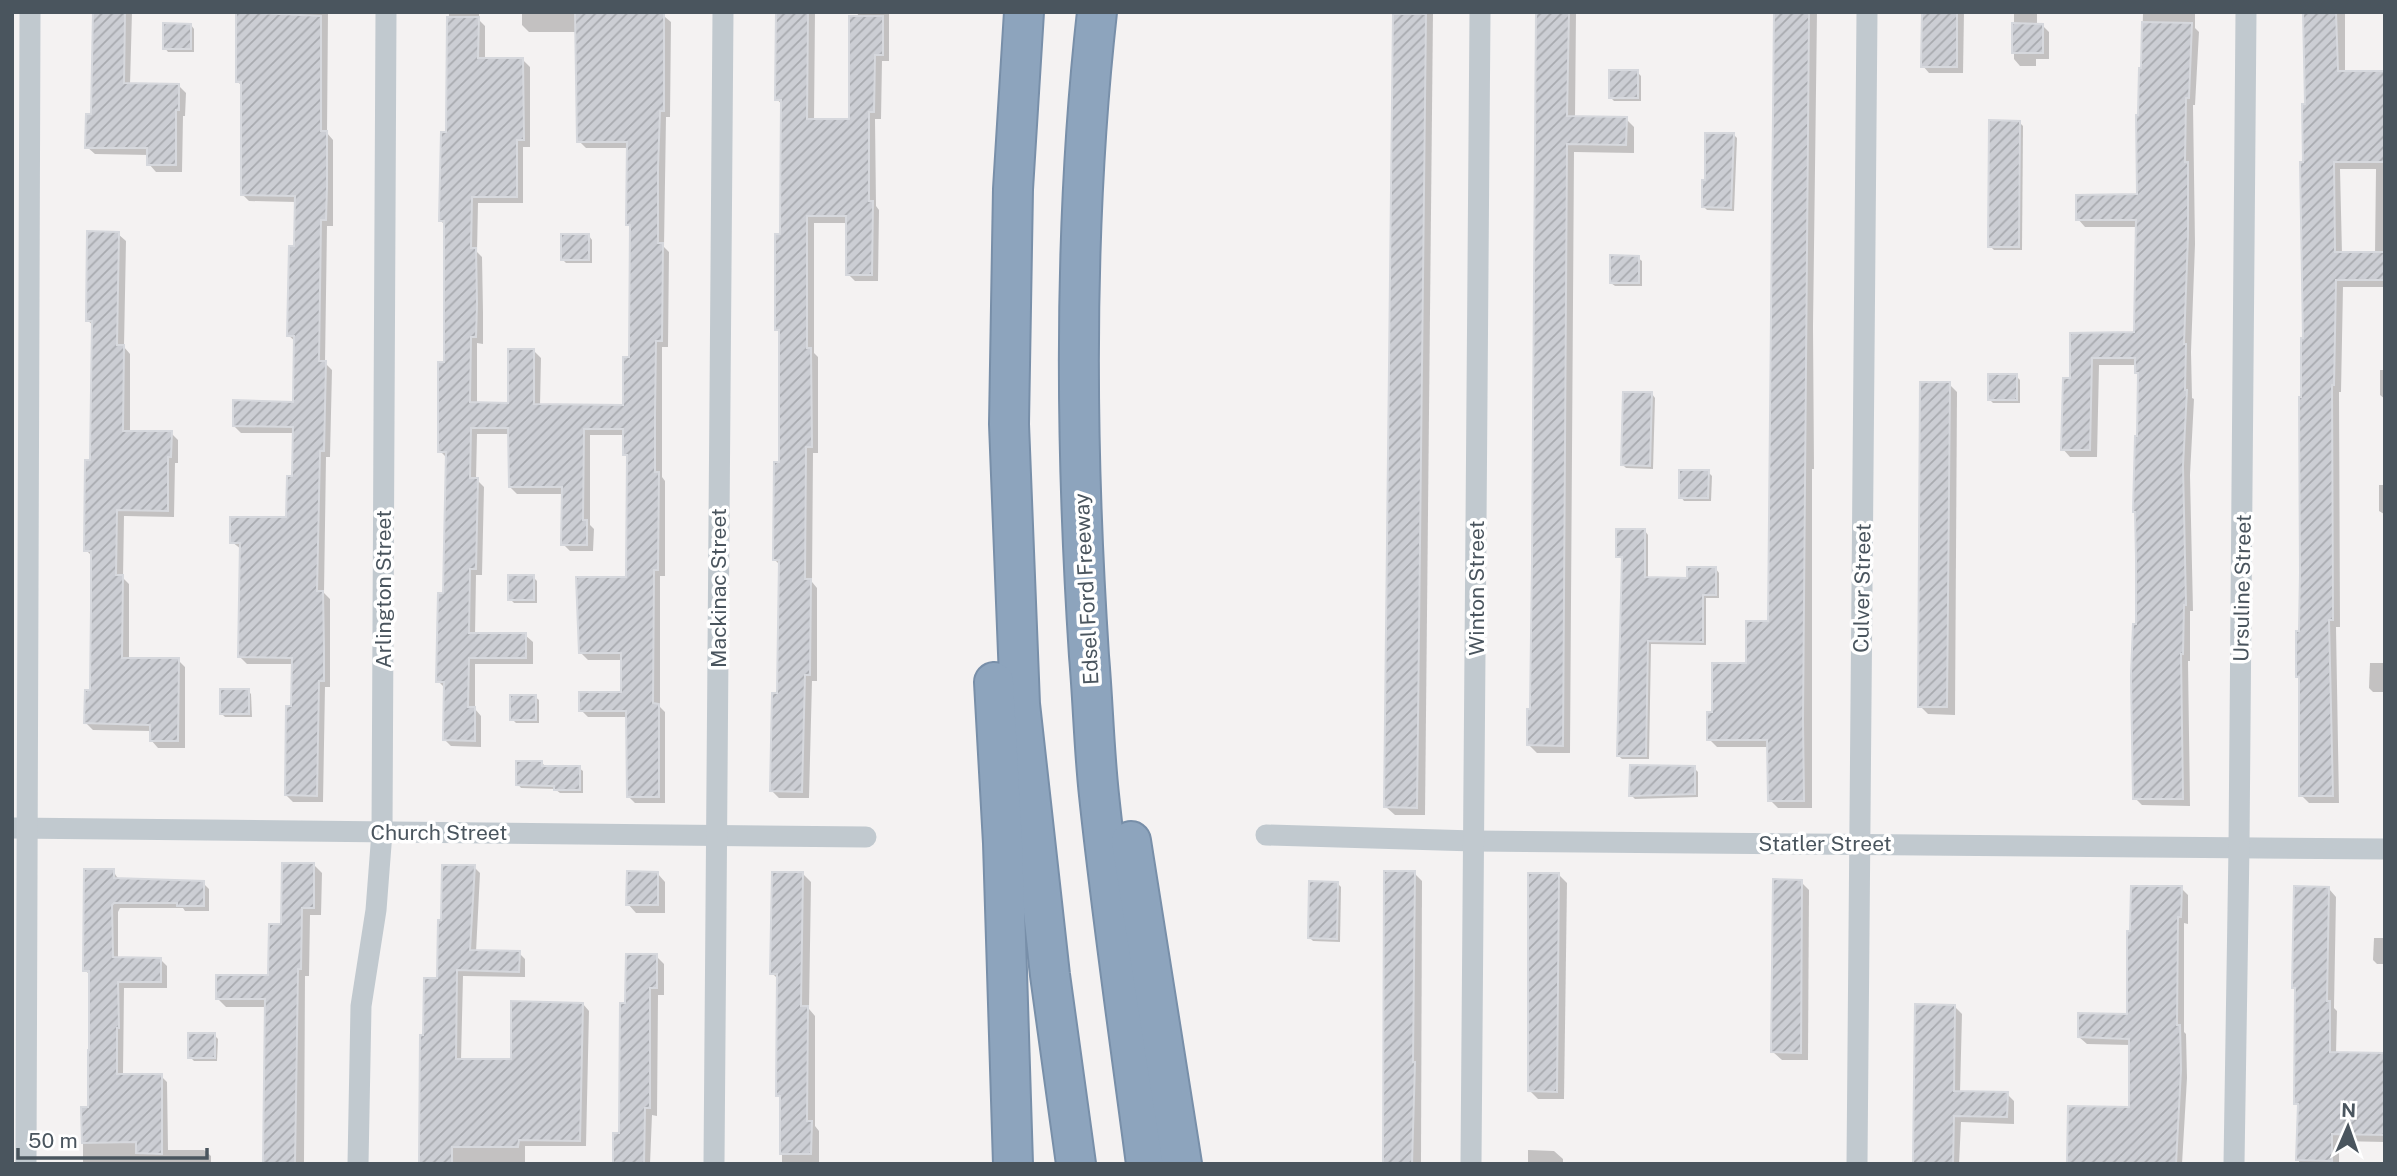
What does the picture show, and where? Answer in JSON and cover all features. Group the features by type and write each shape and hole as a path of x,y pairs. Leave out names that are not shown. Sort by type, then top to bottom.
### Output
{"highway":[{"path":"1024,12 1013,189 1009,424 1020,704 1076,1164"},
{"name":"Edsel Ford Freeway","path":"1097,12 1083,195 1078,407 1084,570 1099,794 1146,1164"},
{"path":"1013,189 989,309 984,435 1003,844 1013,1164"},
{"path":"1078,407 1108,598 1129,828 1182,1164"}],"street":[{"path":"26,1164 20,828 30,12"},
{"name":"Arlington Street","path":"358,1164 361,1006 376,910 382,832 386,12"},
{"name":"Mackinac Street","path":"714,1164 723,12"},
{"name":"Winton Street","path":"1471,1164 1480,12"},
{"name":"Culver Street","path":"1857,1164 1867,12"},
{"name":"Ursuline Street","path":"2234,1164 2246,12"},
{"name":"Church Street","path":"20,828 866,837"},
{"name":"Statler Street","path":"1266,835 1474,841 2385,849"}],"building":[{"path":"93,12 125,12 124,83 179,84 176,165 147,165 147,148 85,148 86,114 91,114"},
{"path":"236,12 321,16 321,131 327,131 327,187 326,220 321,220 319,361 326,361 324,451 320,451 317,591 323,591 324,681 319,681 317,796 285,795 286,706 291,706 292,658 238,657 240,543 230,543 230,517 286,517 287,476 292,476 293,427 233,426 233,400 293,402 294,336 287,336 289,246 294,246 295,196 241,195 241,82 236,82"},
{"path":"575,12 664,13 664,111 660,111 658,168 658,243 663,243 662,341 656,341 655,472 659,472 658,570 654,570 653,703 659,704 659,797 627,797 626,711 579,711 579,692 621,692 621,653 579,653 576,577 626,577 627,455 623,455 623,429 584,429 583,520 587,520 587,545 561,545 562,487 509,487 508,428 471,428 470,478 478,478 476,569 470,569 469,633 526,633 526,658 469,658 468,707 475,707 475,741 443,740 444,682 436,682 438,593 443,593 446,452 438,452 438,362 444,362 444,221 439,221 441,132 446,132 447,17 479,17 478,58 523,58 524,140 517,140 517,197 472,197 471,248 476,248 477,304 476,337 471,337 470,402 508,403 508,349 534,349 534,404 623,405 623,357 629,357 630,225 626,225 627,142 577,142"},
{"path":"776,12 808,12 807,119 849,119 849,16 883,16 883,55 875,55 874,112 869,112 869,201 873,201 872,275 846,275 846,216 807,216 807,348 811,348 812,447 806,447 805,579 811,579 810,675 805,675 802,792 770,791 772,693 777,693 779,560 773,560 774,462 779,462 779,330 775,330 775,234 780,234 781,100 775,100"},
{"path":"1536,12 1569,12 1567,116 1627,117 1626,145 1567,144 1563,746 1527,745 1532,562"},
{"path":"1774,12 1809,12 1804,801 1768,801 1767,740 1707,740 1707,712 1712,712 1712,663 1746,663 1746,621 1768,621"},
{"path":"1922,12 1957,12 1957,67 1921,67"},
{"path":"2303,12 2336,12 2338,71 2385,71 2385,162 2334,162 2335,252 2385,252 2385,280 2336,280 2332,385 2333,620 2329,620 2333,796 2299,796 2299,677 2296,677 2296,631 2299,631 2299,397 2303,338 2300,162 2303,162 2302,104 2305,104"},
{"path":"1393,14 1426,14 1417,808 1384,807"},
{"path":"2142,22 2192,23 2189,98 2186,98 2185,162 2188,162 2188,236 2184,344 2187,390 2183,466 2186,605 2181,654 2183,799 2133,799 2131,675 2133,624 2136,624 2133,512 2138,373 2135,373 2135,358 2092,358 2090,450 2061,450 2063,378 2070,378 2070,333 2134,332 2136,220 2076,220 2076,195 2137,194 2136,115"},
{"path":"163,23 191,24 191,49 163,49"},
{"path":"2012,23 2043,24 2043,53 2012,53"},
{"path":"1609,70 1638,70 1638,98 1609,98"},
{"path":"1989,120 2020,121 2019,247 1988,247"},
{"path":"1705,133 1734,133 1731,208 1702,207"},
{"path":"87,231 119,232 117,345 124,345 123,431 172,431 171,457 168,457 168,511 117,510 116,575 123,575 122,658 179,658 178,741 150,741 150,725 84,723 85,690 90,690 91,609 91,551 84,551 85,460 90,460 92,321 86,321"},
{"path":"561,234 589,234 589,260 561,260"},
{"path":"1610,255 1639,256 1639,283 1610,283"},
{"path":"1988,374 2017,374 2017,400 1988,400"},
{"path":"1920,382 1950,382 1947,707 1918,707"},
{"path":"1623,392 1652,392 1650,466 1621,465"},
{"path":"1679,470 1709,470 1708,498 1679,498"},
{"path":"1616,529 1645,529 1645,577 1687,578 1687,567 1716,567 1716,595 1703,595 1703,642 1648,641 1646,756 1617,756 1622,557 1616,557"},
{"path":"508,575 534,575 534,600 508,600"},
{"path":"220,689 249,689 249,714 220,714"},
{"path":"510,695 536,695 536,720 510,720"},
{"path":"516,761 542,761 542,766 580,766 580,790 516,785"},
{"path":"1630,765 1695,766 1695,794 1629,796"},
{"path":"282,863 314,863 314,908 302,908 301,969 298,969 295,1164 263,1164 265,999 216,999 216,975 268,975 269,924 281,924"},
{"path":"442,865 475,865 470,950 520,951 519,972 457,970 456,1059 511,1059 511,1001 583,1003 580,1141 519,1140 518,1147 452,1147 452,1164 419,1164 420,1035 423,1035 424,978 437,978"},
{"path":"84,869 114,869 114,878 204,881 204,906 177,906 177,903 112,905 113,957 161,958 161,982 118,982 117,1074 162,1074 162,1154 136,1153 136,1142 82,1143 81,1107 88,1107 89,1050 89,971 83,971"},
{"path":"627,871 658,872 658,905 626,905"},
{"path":"1384,871 1415,871 1412,1164 1383,1164"},
{"path":"772,872 803,872 801,1006 808,1006 807,1121 812,1121 811,1154 780,1154 780,1096 776,1096 777,974 770,974"},
{"path":"1528,873 1559,873 1557,1092 1528,1091"},
{"path":"1773,879 1802,880 1801,1053 1771,1052"},
{"path":"1309,881 1338,882 1337,939 1308,938"},
{"path":"2131,886 2182,886 2181,917 2178,917 2177,1025 2180,1025 2181,1070 2176,1164 2067,1164 2068,1106 2129,1107 2129,1039 2078,1037 2078,1013 2127,1014 2127,931 2130,931"},
{"path":"2294,886 2329,887 2327,1001 2330,1001 2330,1052 2385,1053 2385,1135 2332,1134 2332,1161 2296,1160 2298,1104 2294,1104 2295,988 2292,988"},
{"path":"626,954 657,954 657,988 650,988 650,1108 645,1108 644,1164 613,1164 613,1133 619,1133 620,1003 625,1003"},
{"path":"1915,1004 1955,1005 1954,1091 2008,1092 2007,1117 1954,1116 1953,1164 1913,1164"},
{"path":"188,1033 215,1033 215,1058 188,1058"}]}
